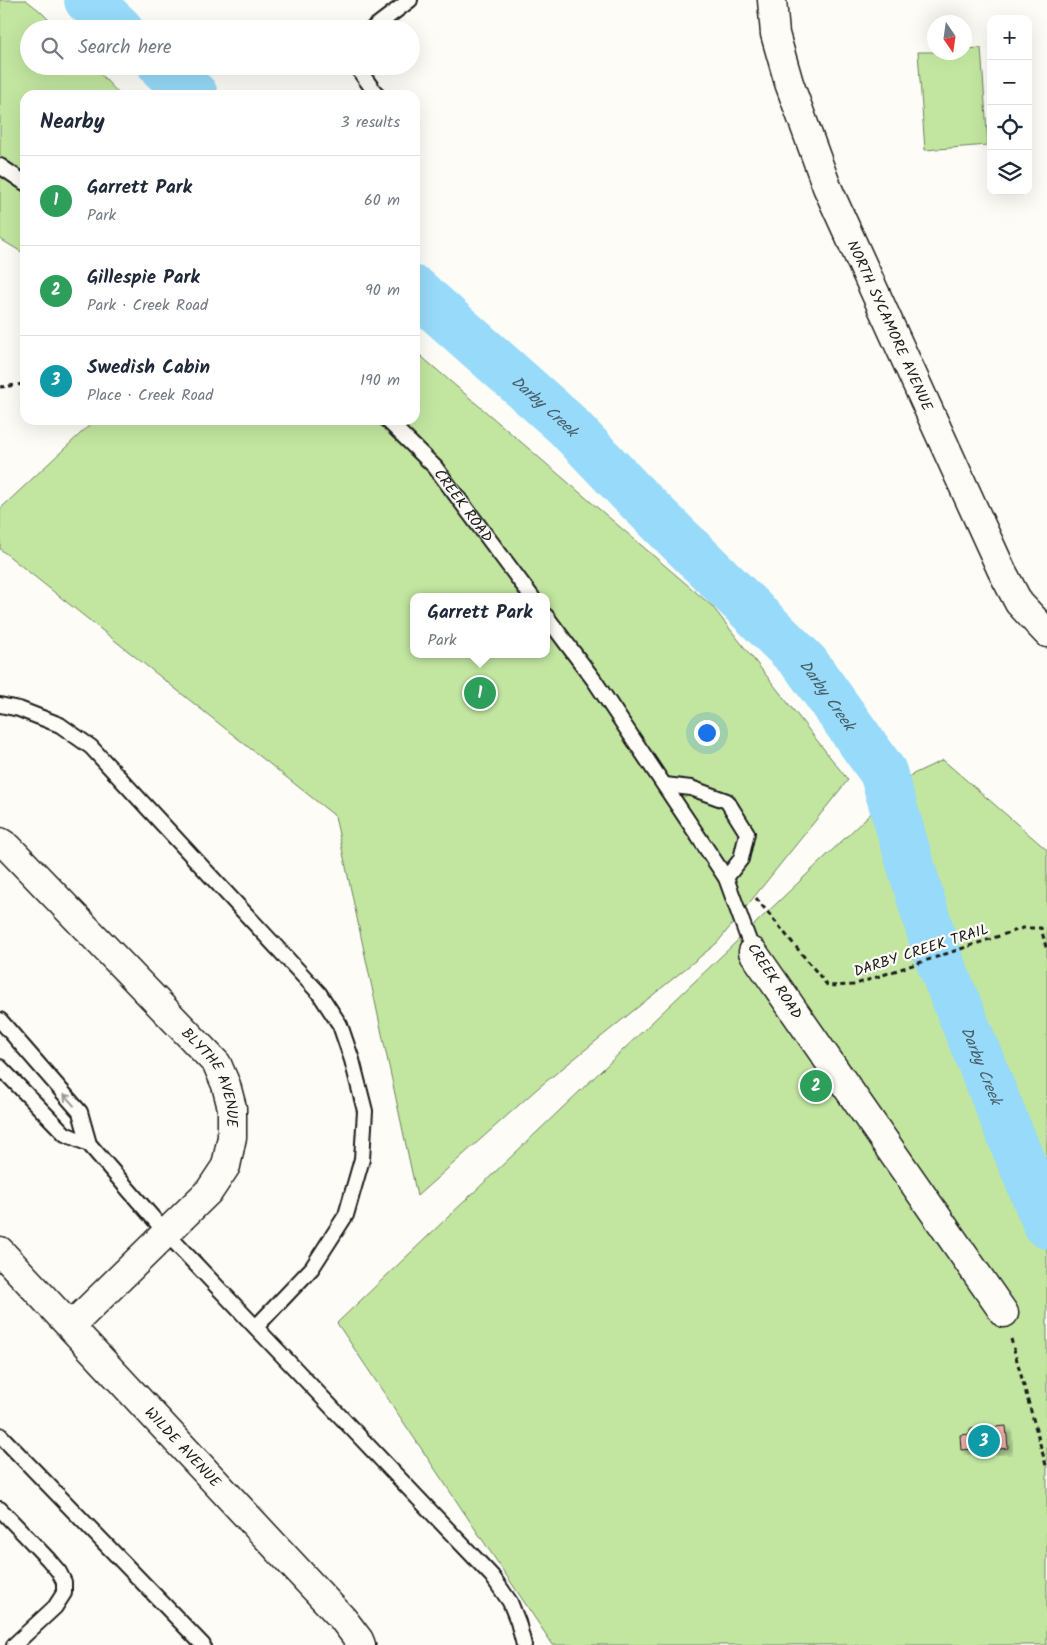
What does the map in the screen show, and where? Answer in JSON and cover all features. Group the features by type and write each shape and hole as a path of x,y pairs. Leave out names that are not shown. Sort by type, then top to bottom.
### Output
{"street":[{"name":"NORTH SYCAMORE AVENUE","path":"772,0 774,34 789,83 827,187 1002,572 1019,603 1047,633"},
{"name":"BLYTHE AVENUE","path":"0,842 16,855 217,1064 232,1108 232,1137 226,1166 210,1190 72,1326"},
{"name":"CREEK ROAD","path":"753,952 1004,1313"},
{"name":"WILDE AVENUE","path":"0,1251 72,1326 343,1619 361,1645"}],"lane":[{"path":"384,20 410,0"},
{"path":"363,75 373,90"},
{"path":"0,166 20,180"},
{"name":"CREEK ROAD","path":"392,425 435,467 529,593"},
{"name":"CREEK ROAD","path":"550,621 594,680 726,878 753,952"},
{"path":"0,705 60,725 91,747 319,992 340,1025 352,1060 365,1111 362,1159 346,1215 312,1268 256,1327"},
{"path":"665,785 691,788 727,801 747,833 741,859 726,878"},
{"path":"0,1020 80,1112 89,1144 166,1233 492,1576 510,1602 518,1622 521,1645"},
{"path":"0,1067 64,1134 89,1144"},
{"path":"0,1435 203,1645"},
{"path":"0,1509 60,1572 64,1582 64,1593 55,1607 14,1645"}],"path":[{"path":"0,387 20,385"},
{"name":"DARBY CREEK TRAIL","path":"753,894 828,986 853,986 1023,928 1041,928 1047,951"},
{"path":"1004,1313 1047,1469"}],"green space":[{"path":"0,0 26,0 49,20 20,20 20,75 101,75 115,90 20,90 20,251 0,239"},
{"path":"981,48 987,145 925,150 918,52 927,52 927,60 972,60 972,49"},
{"path":"420,355 712,606 848,780 717,943 538,1088 417,1196 335,816 0,549 0,509 90,425 420,425"},
{"path":"943,760 1047,850 1047,1645 553,1645 337,1323 911,775"}],"building":[{"path":"1006,1426 1008,1448 973,1452 973,1449 961,1450 960,1435 970,1434 970,1429"}],"waterway":[{"name":"Darby Creek","path":"88,0 109,20"},
{"name":"Darby Creek","path":"172,75 188,90"},
{"name":"Darby Creek","path":"420,294 566,424 630,491 805,663 883,772 938,957 1047,1225"}],"place":[{"name":"Garrett Park","path":"480,693"},
{"name":"Gillespie Park","path":"816,1086"},
{"name":"Swedish Cabin","path":"984,1441"}]}
